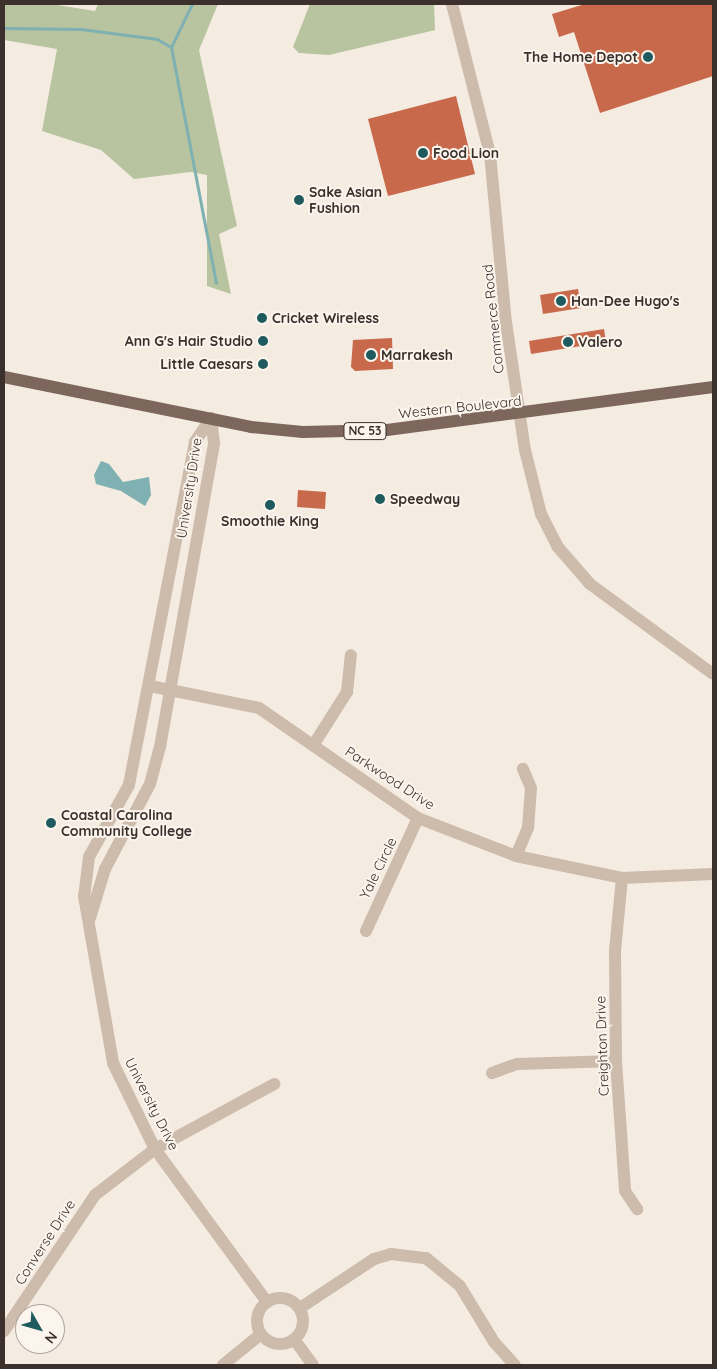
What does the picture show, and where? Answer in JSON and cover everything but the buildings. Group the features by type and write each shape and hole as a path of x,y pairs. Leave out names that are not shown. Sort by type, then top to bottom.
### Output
{"main road":[{"name":"Western Boulevard","path":"4,377 211,418 309,432 387,430 520,416 713,388"}],"street":[{"name":"Commerce Road","path":"452,4 490,154 520,416 537,500 557,546 602,594 713,674"},
{"name":"University Drive","path":"211,418 194,442 150,686 129,785 83,874 113,1063 155,1149 266,1302"},
{"name":"University Drive","path":"90,919 105,869 150,784 214,443 211,418"},
{"path":"314,744 346,692 351,655"},
{"name":"Parkwood Drive","path":"150,686 259,708 314,744 418,818 516,856 622,878 713,874"},
{"path":"516,856 528,828 531,788 523,769"},
{"name":"Yale Circle","path":"366,931 418,818"},
{"name":"Creighton Drive","path":"622,878 615,951 616,1061 625,1191 637,1210"},
{"path":"492,1074 517,1064 616,1061"},
{"name":"Converse Drive","path":"4,1330 95,1194 155,1149 274,1084"},
{"path":"300,1308 374,1259 391,1254 426,1258 460,1286 494,1342 515,1365"},
{"path":"284,1297 300,1308 302,1329 294,1339 275,1344 261,1334 257,1316 266,1302 284,1297"},
{"path":"223,1365 261,1334"},
{"path":"294,1339 313,1365"}],"green space":[{"path":"4,4 51,4 95,11 98,4 218,4 199,50 237,226 219,234 231,294 207,286 207,175 190,172 134,179 101,150 42,131 57,49 4,40"},
{"path":"310,4 434,4 435,30 329,55 299,53 293,47"}],"water":[{"path":"101,461 109,464 123,482 149,477 151,495 145,506 121,491 96,484 94,475"}],"waterway":[{"path":"171,47 192,4"},
{"path":"4,28 81,29 157,39 171,47"},
{"path":"171,47 216,283"}],"place":[{"name":"The Home Depot","path":"648,57"},
{"name":"Food Lion","path":"423,153"},
{"name":"Sake Asian Fushion","path":"299,200"},
{"name":"Han-Dee Hugo's","path":"561,301"},
{"name":"Cricket Wireless","path":"262,318"},
{"name":"Ann G's Hair Studio","path":"263,341"},
{"name":"Valero","path":"568,342"},
{"name":"Marrakesh","path":"371,355"},
{"name":"Little Caesars","path":"263,364"},
{"name":"Speedway","path":"380,499"},
{"name":"Smoothie King","path":"270,505"},
{"name":"Coastal Carolina Community College","path":"51,823"}]}
